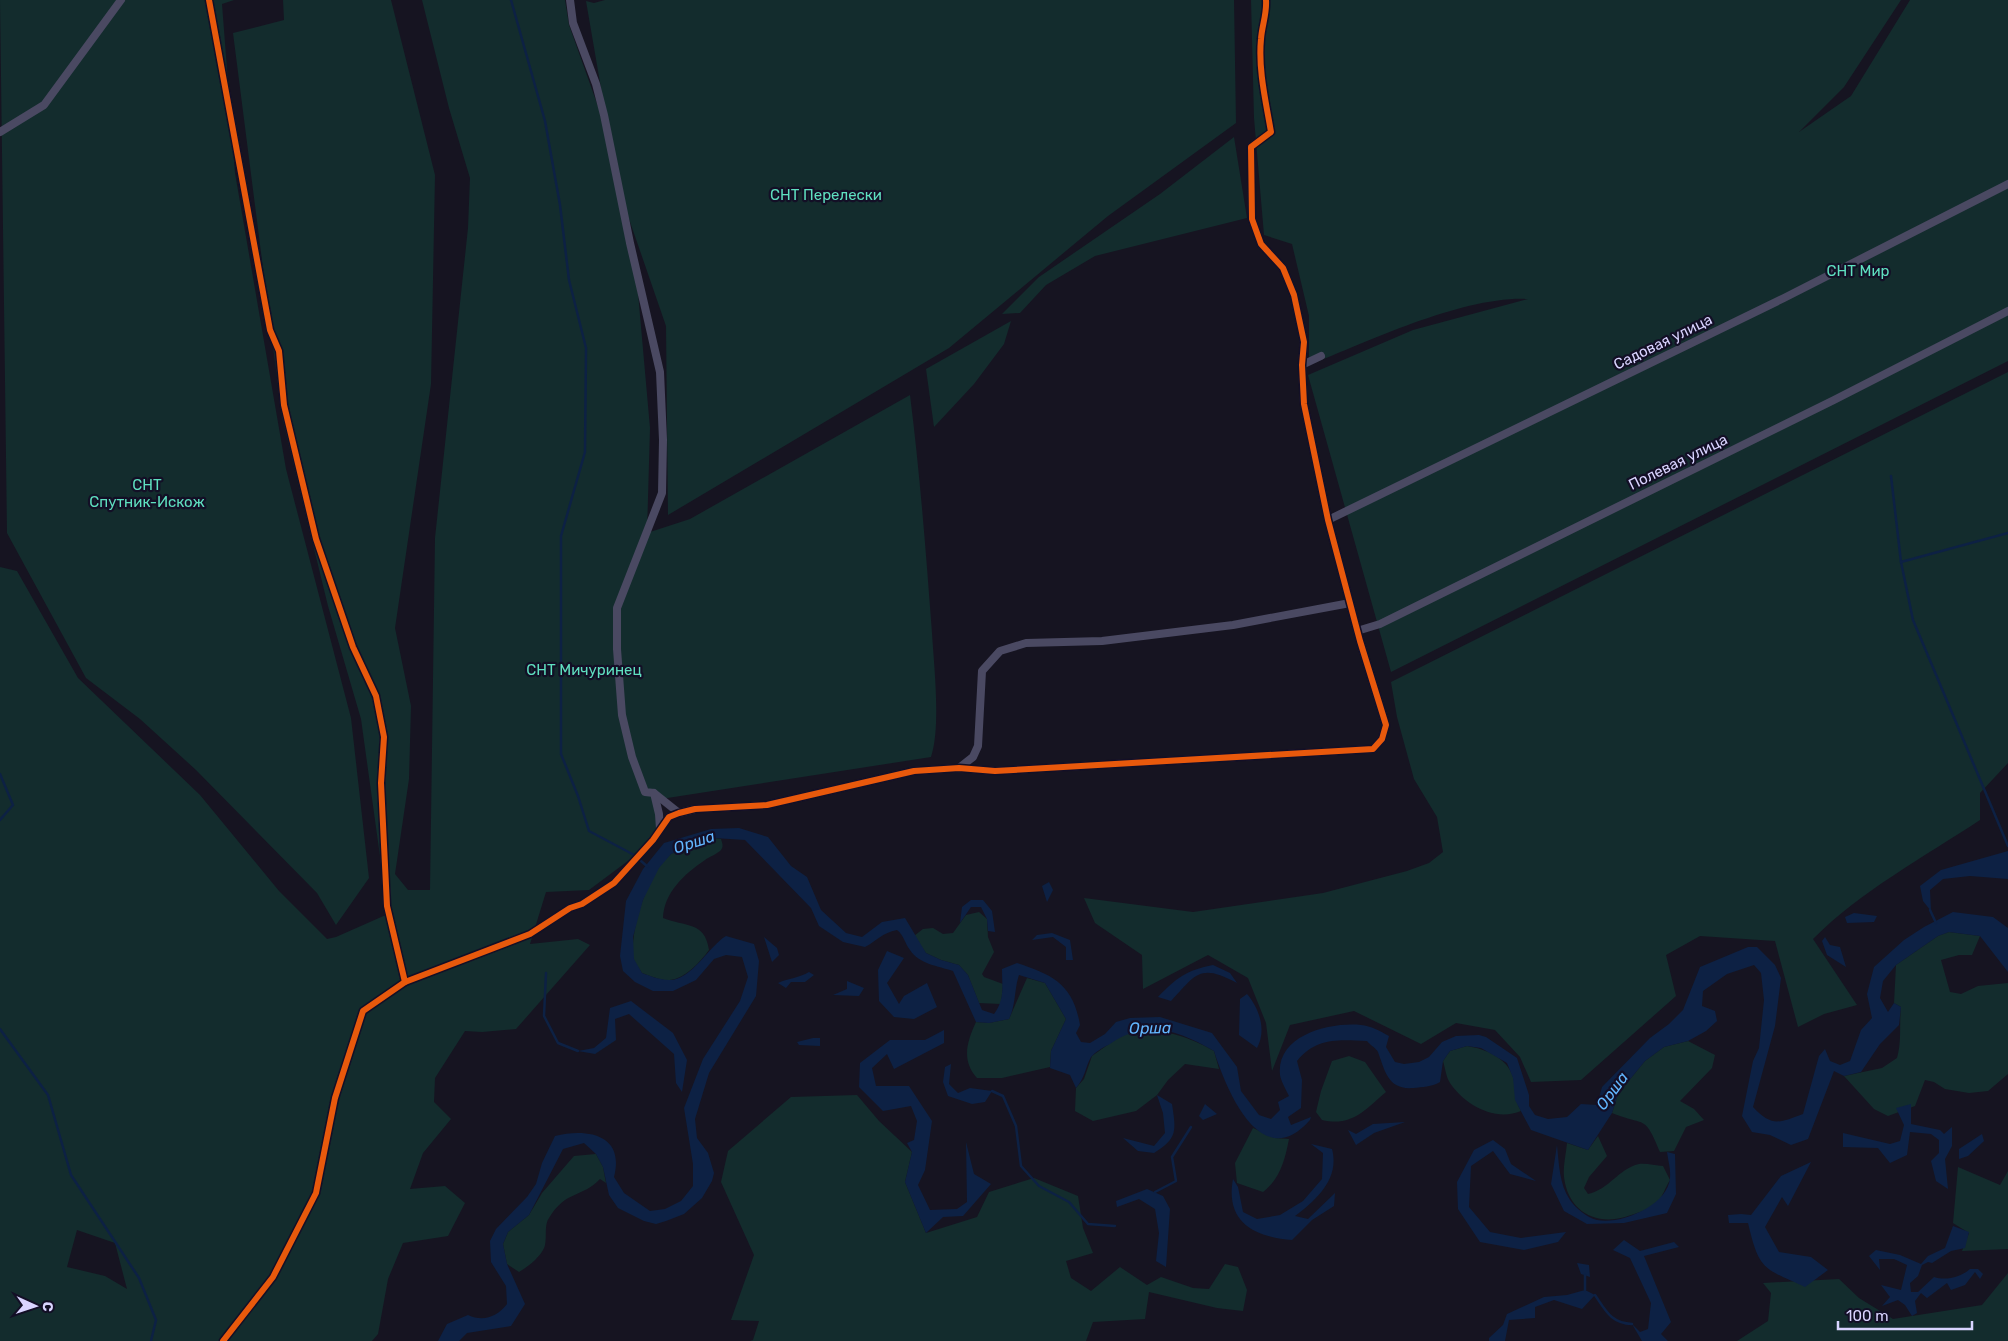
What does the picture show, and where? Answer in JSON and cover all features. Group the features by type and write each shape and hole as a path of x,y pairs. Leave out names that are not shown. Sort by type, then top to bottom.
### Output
{"street":[{"path":"0,132 44,105 121,0"},
{"path":"210,0 270,330 279,351 284,405 316,539 353,647 376,696 384,737 381,783 387,906 405,982"},
{"path":"570,0 573,23 596,84 604,115 630,244 660,372 663,440 662,493 617,608 617,649 622,715 632,757 645,792 654,793 680,813"},
{"path":"223,1341 273,1277 316,1193 335,1098 363,1012 405,982 530,934 570,908 582,904 614,883 654,840 669,816 695,809 767,805 914,771 959,768 995,771 1373,749 1382,739 1386,725 1357,631 1328,520 1304,404 1302,365 1304,342 1294,295 1283,268 1261,244 1252,219 1252,147 1271,132 1262,78 1261,38 1266,0"},
{"name":"Садовая улица","path":"1328,520 1784,298 2008,184"},
{"name":"Полевая улица","path":"1357,631 1380,624 1834,400 2008,311"},
{"path":"1302,365 1321,356"},
{"path":"959,768 973,757 978,746 982,671 1000,651 1026,643 1102,641 1233,625 1350,603"},
{"path":"654,793 660,829"}],"green space":[{"name":"СНТ Спутник-Искож","path":"0,0 234,0 222,4 235,173 286,469 351,718 369,878 336,925 317,893 196,770 140,719 86,678 7,533"},
{"name":"СНТ Мичуринец","path":"283,0 391,0 435,175 431,384 395,628 411,706 409,779 395,874 408,890 430,890 435,538 468,228 470,178 449,108 422,0 565,0 569,25 600,112 638,293 650,428 647,533 690,519 910,395 917,454 934,662 936,730 934,744 931,757 661,799 656,840 589,890 546,892 530,944 578,939 590,945 516,1029 482,1032 465,1031 435,1078 434,1102 451,1119 423,1153 410,1189 445,1186 465,1203 448,1236 403,1243 388,1279 378,1334 372,1341 0,1341 0,567 17,571 78,678 200,795 279,891 327,939 336,937 388,914 361,719 328,606 282,417 233,33 284,20","holes":["77,1230 115,1243 127,1289 105,1276 67,1267"]},
{"name":"СНТ Перелески","path":"605,0 1234,0 1236,123 1108,216 949,348 668,515 666,326 618,187 586,1 594,3"},
{"name":"СНТ Мир","path":"1251,0 1901,0 1844,87 1799,132 1851,96 1910,0 2008,0 2008,361 1391,672 1308,375 1413,330 1528,299 1502,300 1446,312 1309,365 1309,316 1292,244 1264,235 1254,118"},
{"path":"1234,137 1247,218 1095,256 1046,285 1020,313 1002,314 1039,277 1160,194"},
{"path":"1011,321 1004,344 974,384 934,427 926,369"},
{"path":"2008,372 2008,763 1980,793 1980,820 1872,890 1851,905 1813,939 1857,1005 1824,1014 1798,1027 1775,941 1700,936 1666,955 1676,996 1581,1080 1531,1082 1520,1057 1495,1030 1456,1023 1421,1044 1354,1011 1290,1025 1272,1071 1266,1023 1248,978 1208,955 1143,989 1142,955 1095,923 1084,898 1193,912 1323,893 1407,871 1429,863 1443,852 1437,817 1414,779 1397,717 1391,682"},
{"path":"714,838 721,839 723,846 721,850 697,865 676,885 667,900 663,918 693,926 703,934 709,950 692,969 676,979 663,980 642,973 633,957 634,932 642,902 655,873 675,851"},
{"path":"979,912 987,919 988,937 994,952 982,974 984,977 1003,984 1001,1004 979,1003 968,975 959,965 926,953 914,936 923,929 933,928 943,934 953,933 966,915"},
{"path":"1949,932 1980,936 1972,955 1959,955 1941,960 1950,992 1961,994 1978,986 2008,983 2008,1074 1988,1091 1969,1093 1945,1089 1934,1082 1925,1080 1915,1106 1888,1116 1874,1109 1844,1076 1882,1068 1897,1058 1901,1007 1894,1003 1896,965 1938,936"},
{"path":"1027,978 1045,983 1066,1019 1051,1051 1050,1067 1002,1078 977,1078 967,1058 968,1044 976,1022 989,1023 1009,1019"},
{"path":"1139,1030 1178,1035 1204,1046 1214,1051 1219,1069 1185,1064 1168,1080 1157,1095 1136,1111 1093,1121 1075,1111 1076,1088 1084,1079 1092,1056 1123,1034"},
{"path":"1688,1041 1715,1055 1712,1068 1680,1101 1694,1109 1704,1120 1686,1127 1674,1151 1660,1152 1647,1126 1638,1121 1612,1113 1618,1094 1645,1061 1664,1047"},
{"path":"1467,1046 1488,1052 1506,1065 1513,1077 1517,1102 1521,1111 1511,1114 1491,1113 1472,1104 1456,1091 1449,1081 1443,1061 1450,1051"},
{"path":"1349,1056 1365,1062 1386,1092 1364,1111 1350,1119 1333,1122 1322,1120 1316,1112 1321,1091 1332,1061"},
{"path":"857,1095 879,1121 912,1152 905,1182 926,1233 977,1217 989,1192 1034,1178 1078,1196 1083,1228 1093,1253 1066,1261 1071,1278 1091,1291 1120,1267 1147,1285 1161,1277 1193,1288 1209,1289 1225,1264 1238,1267 1247,1290 1243,1311 1217,1308 1149,1292 1145,1319 1093,1322 1086,1341 750,1341 753,1340 759,1321 731,1320 754,1255 721,1182 728,1151 791,1097"},
{"path":"1253,1128 1275,1138 1289,1139 1286,1154 1278,1175 1263,1192 1237,1183 1235,1163"},
{"path":"1598,1136 1607,1156 1589,1177 1584,1188 1588,1194 1602,1188 1625,1170 1639,1164 1663,1166 1670,1180 1657,1203 1642,1212 1614,1219 1593,1217 1577,1207 1566,1189 1564,1177 1567,1143 1588,1150"},
{"path":"596,1154 603,1167 606,1183 600,1179 587,1189 568,1198 555,1209 547,1224 544,1249 531,1264 519,1272 507,1264 503,1244 508,1232 529,1215 542,1193 574,1156"},
{"path":"1958,1167 2000,1185 2008,1171 2008,1249 1962,1251 1969,1233 1953,1223"},
{"path":"2008,1273 2008,1341 1737,1341 1768,1321 1771,1293 1763,1283 1839,1279 1859,1298 1893,1319 1982,1305"}],"water":[{"name":"Орша","path":"739,828 768,837 791,866 807,877 821,910 846,933 862,937 882,922 905,918 926,953 959,965 968,975 982,1010 994,1014 1001,998 1002,969 1017,963 1051,977 1066,991 1077,1011 1080,1025 1076,1033 1081,1042 1090,1043 1105,1034 1116,1022 1130,1018 1160,1017 1212,1033 1237,1067 1241,1091 1259,1115 1271,1119 1280,1110 1278,1102 1289,1096 1280,1075 1281,1061 1287,1050 1307,1034 1321,1029 1348,1025 1368,1026 1389,1036 1386,1047 1395,1062 1404,1064 1419,1062 1429,1057 1442,1042 1456,1036 1479,1035 1486,1037 1517,1058 1529,1095 1529,1106 1535,1115 1548,1119 1567,1117 1581,1104 1597,1105 1602,1087 1650,1038 1669,1024 1683,1010 1700,967 1748,947 1757,947 1775,965 1781,978 1775,1026 1753,1107 1765,1118 1776,1121 1788,1120 1803,1114 1819,1056 1825,1049 1830,1061 1840,1065 1850,1061 1861,1030 1872,1018 1867,994 1874,967 1904,940 1953,912 1993,917 2008,928 2008,972 1980,936 1949,932 1938,936 1896,965 1883,981 1880,998 1888,1012 1894,1003 1901,1007 1899,1025 1880,1044 1861,1072 1844,1076 1834,1071 1808,1139 1791,1145 1770,1135 1752,1132 1742,1116 1753,1061 1759,1048 1764,1000 1761,973 1754,965 1727,974 1703,991 1702,1006 1715,1011 1717,1021 1706,1031 1688,1041 1664,1047 1645,1061 1618,1094 1612,1113 1588,1150 1531,1130 1515,1100 1513,1078 1507,1063 1481,1048 1467,1046 1450,1051 1443,1061 1440,1082 1433,1085 1405,1088 1398,1086 1389,1078 1378,1052 1367,1041 1337,1041 1320,1044 1305,1053 1297,1061 1302,1080 1301,1108 1288,1117 1291,1125 1311,1117 1292,1135 1276,1138 1261,1133 1248,1121 1227,1086 1214,1051 1175,1033 1162,1030 1137,1032 1124,1036 1097,1051 1091,1057 1076,1088 1070,1075 1050,1068 1051,1051 1066,1019 1045,983 1019,975 1009,1019 989,1023 976,1022 953,971 929,964 918,958 910,950 897,930 884,935 865,947 843,942 819,926 811,908 745,840 714,838 671,854 659,868 643,900 633,937 634,959 642,973 666,980 677,979 685,975 726,936 754,944 759,961 756,996 709,1073 695,1119 697,1138 708,1153 714,1173 712,1181 702,1198 684,1214 656,1224 644,1221 618,1208 609,1195 603,1167 596,1154 584,1143 563,1149 529,1215 508,1232 503,1244 507,1264 525,1304 511,1326 467,1333 459,1341 438,1341 447,1324 468,1315 479,1318 489,1317 499,1312 507,1304 506,1286 491,1262 490,1241 496,1229 527,1197 536,1184 542,1163 555,1136 580,1133 591,1134 609,1143 614,1152 616,1163 614,1177 624,1193 650,1211 665,1209 681,1201 693,1186 693,1164 684,1108 703,1059 740,1001 748,977 742,957 726,955 714,959 696,980 673,991 653,991 635,982 623,971 620,956 626,901 643,869 664,843 711,829"},
{"path":"2008,851 2008,879 1970,876 1943,879 1930,890 1931,911 1923,901 1920,886 1941,870"},
{"path":"1049,882 1053,890 1047,902 1042,886"},
{"path":"971,900 983,900 992,911 995,932 988,931 987,919 981,907 971,907 960,923 962,907"},
{"path":"1854,913 1877,916 1874,922 1847,923 1845,917"},
{"path":"1052,933 1070,940 1073,960 1066,960 1066,947 1053,937 1032,940 1037,935"},
{"path":"764,937 777,948 779,955 772,962"},
{"path":"1825,937 1830,945 1840,947 1846,967 1827,955 1822,941"},
{"path":"887,951 904,958 887,983 899,1004 904,996 927,983 937,1007 914,1019 894,1017 879,1001 878,970"},
{"path":"1213,965 1230,973 1237,983 1215,974 1200,974 1193,978 1171,1001 1158,997 1182,976 1196,969"},
{"path":"809,972 814,975 805,982 791,982 786,988 778,983 801,976"},
{"path":"847,981 864,988 859,996 833,995 847,989"},
{"path":"1247,994 1255,1006 1260,1019 1261,1034 1257,1048 1239,1035 1240,999"},
{"path":"631,1001 673,1033 687,1060 682,1092 676,1083 674,1054 629,1014 615,1019 616,1040 595,1054 578,1051 594,1048 606,1038 610,1008"},
{"path":"944,1030 944,1043 894,1069 887,1054 872,1068 876,1086 909,1086 932,1121 925,1170 918,1185 930,1210 957,1209 967,1202 966,1142 974,1174 991,1184 963,1216 943,1217 926,1233 905,1182 912,1152 907,1143 914,1140 917,1121 911,1106 883,1111 859,1087 860,1063 890,1040 925,1040"},
{"path":"820,1038 820,1046 799,1045 797,1042"},
{"path":"951,1064 949,1084 958,1093 970,1088 992,1091 985,1102 972,1104 948,1096 943,1082 945,1067"},
{"path":"1157,1095 1172,1104 1173,1133 1168,1143 1154,1153 1138,1151 1123,1138 1154,1146 1165,1133 1163,1113"},
{"path":"1205,1104 1217,1114 1203,1120 1199,1116"},
{"path":"1911,1104 1911,1124 1940,1130 1944,1134 1952,1127 1952,1146 1945,1159 1948,1189 1936,1181 1931,1161 1939,1153 1939,1140 1931,1134 1910,1132 1907,1155 1890,1163 1878,1148 1843,1147 1843,1133 1890,1144 1900,1141 1904,1125 1896,1108"},
{"path":"1405,1122 1374,1133 1356,1145 1348,1130 1356,1134 1373,1124"},
{"path":"1982,1134 1984,1141 1968,1156 1959,1159 1959,1149"},
{"path":"1493,1140 1505,1149 1511,1164 1536,1181 1510,1174 1493,1151 1471,1166 1469,1207 1490,1232 1521,1238 1566,1232 1558,1242 1524,1250 1480,1242 1458,1209 1457,1182 1474,1150"},
{"path":"1311,1144 1332,1149 1333,1170 1318,1196 1295,1216 1308,1219 1335,1193 1334,1206 1312,1220 1292,1240 1266,1235 1255,1231 1245,1224 1238,1216 1234,1206 1232,1194 1233,1179 1238,1187 1243,1212 1257,1219 1280,1215 1303,1201 1322,1179 1323,1153"},
{"path":"1557,1145 1560,1173 1566,1194 1578,1209 1590,1217 1607,1221 1630,1216 1642,1211 1661,1197 1667,1188 1670,1178 1667,1152 1675,1154 1676,1194 1667,1213 1624,1223 1587,1224 1564,1211 1551,1184"},
{"path":"1811,1162 1788,1206 1782,1197 1765,1227 1779,1252 1811,1257 1828,1270 1805,1287 1771,1271 1760,1259 1748,1223 1729,1223 1728,1215 1751,1215 1781,1176"},
{"path":"1147,1189 1163,1196 1170,1209 1166,1267 1156,1261 1159,1233 1155,1209 1139,1199 1117,1207 1116,1201"},
{"path":"1953,1226 1969,1232 1965,1248 1951,1251 1932,1263 1928,1262 1922,1265 1918,1276 1910,1283 1911,1292 1918,1292 1934,1277 1943,1279 1953,1277 1970,1269 1978,1269 1983,1274 1980,1279 1975,1272 1965,1285 1951,1290 1947,1283 1927,1298 1921,1293 1915,1301 1917,1313 1912,1316 1905,1305 1898,1300 1882,1306 1890,1297 1881,1285 1901,1290 1907,1265 1894,1259 1879,1259 1880,1270 1869,1256 1876,1250 1900,1255 1921,1264 1928,1256 1945,1248"},
{"path":"1624,1240 1640,1251 1674,1242 1679,1247 1644,1256 1671,1322 1661,1334 1668,1341 1642,1341 1632,1324 1640,1332 1648,1329 1651,1303 1630,1258 1613,1250"},
{"path":"1577,1263 1589,1265 1590,1277 1581,1274"},
{"path":"1585,1290 1595,1295 1582,1309 1554,1300 1535,1307 1535,1318 1509,1320 1505,1341 1489,1341 1489,1338 1503,1325 1507,1314 1544,1297 1567,1295"}],"waterway":[{"path":"511,0 545,121 560,205 569,280 586,348 585,452 561,536 561,754 578,796 589,831 636,856"},
{"path":"1891,476 1901,562 1913,620 2008,846"},
{"path":"1901,562 2008,533"},
{"path":"0,774 13,805 0,820"},
{"path":"641,861 648,867"},
{"path":"1930,910 1936,923"},
{"path":"546,973 544,1016 558,1043 578,1051"},
{"path":"0,1029 48,1095 71,1175 139,1278 156,1320 151,1341"},
{"path":"992,1091 1003,1096 1016,1126 1021,1166 1039,1186 1069,1202 1088,1224 1115,1226"},
{"path":"1155,1192 1176,1181 1172,1157 1191,1127"},
{"path":"1585,1275 1585,1290"},
{"path":"1595,1295 1614,1319 1632,1324"}],"cycle path":[{"path":"209,0 270,330 279,351 284,405 316,539 353,647 376,696 384,737 381,783 387,906 405,982"},
{"path":"223,1341 273,1277 316,1193 335,1098 363,1011 405,982 530,934 570,908 582,904 614,883 653,840 669,817 695,809 767,805 914,771 959,768 995,771 1373,749 1382,739 1386,725 1360,641 1328,520 1304,404 1302,365 1304,342 1294,295 1283,268 1261,244 1252,219 1251,147 1271,132 1263,86 1260,51 1266,0"}]}
